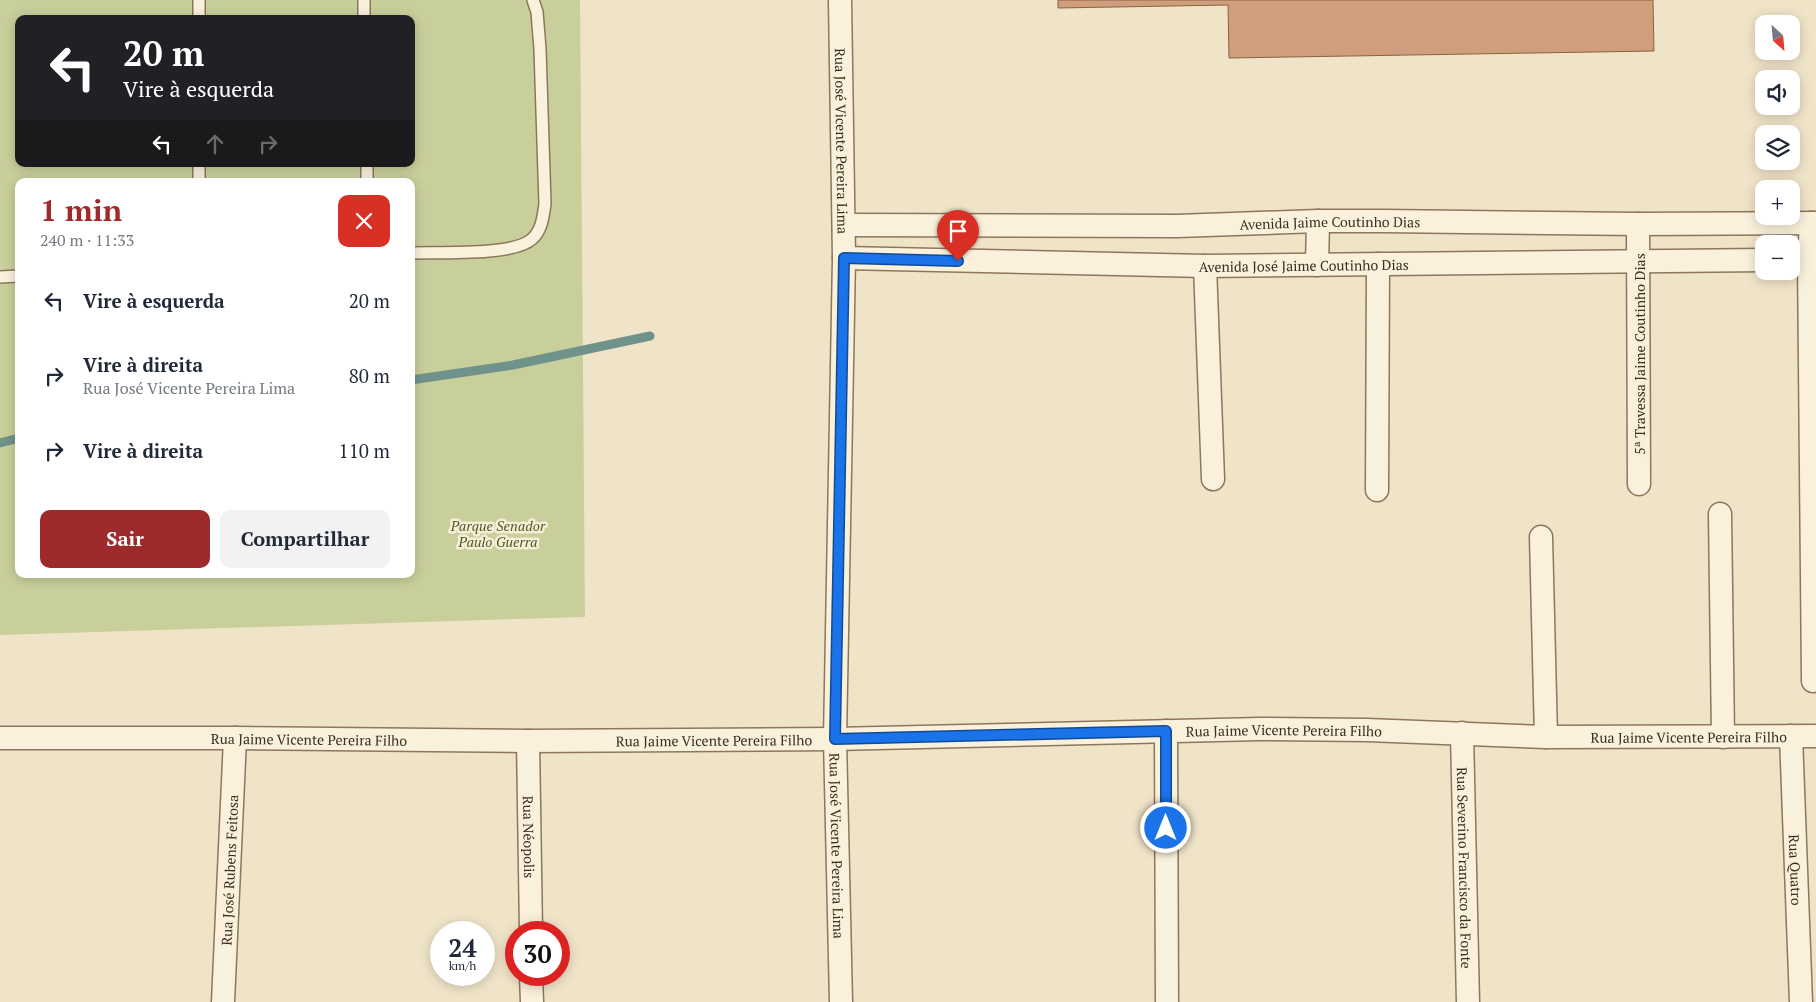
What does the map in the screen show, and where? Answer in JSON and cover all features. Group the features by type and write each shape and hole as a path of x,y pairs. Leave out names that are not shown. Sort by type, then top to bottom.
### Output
{"street":[{"name":"Rua José Vicente Pereira Lima","path":"840,0 844,258 835,739 841,1002"},
{"name":"Avenida Jaime Coutinho Dias","path":"844,225 1177,226 1318,221 1638,224 1814,223"},
{"path":"1317,265 1318,221"},
{"path":"1813,682 1806,259 1814,223"},
{"name":"5ª Travessa Jaime Coutinho Dias","path":"1638,224 1639,484"},
{"name":"Avenida José Jaime Coutinho Dias","path":"844,258 1205,266 1755,260"},
{"path":"1377,490 1378,264"},
{"path":"1205,266 1213,479"},
{"path":"1720,514 1723,737"},
{"path":"1541,537 1546,737"},
{"name":"Rua Jaime Vicente Pereira Filho","path":"0,738 528,741 835,739 1260,729 1462,733 1546,737 1816,736"},
{"path":"1166,731 1167,1002"},
{"name":"Rua Severino Francisco da Fonte","path":"1462,733 1468,1002"},
{"name":"Rua Quatro","path":"1791,736 1808,970 1800,1002"},
{"name":"Rua José Rubens Feitosa","path":"223,1002 235,738"},
{"name":"Rua Néopolis","path":"528,741 531,921"},
{"path":"531,986 532,1002"}],"lane":[{"path":"199,0 199,15"},
{"path":"364,0 364,15"},
{"path":"415,253 487,251 514,248 528,242 537,234 540,228 545,204 540,49 537,12 533,0"},
{"path":"0,278 15,276"}],"green space":[{"name":"Parque Senador Paulo Guerra","path":"0,0 580,0 585,617 0,635"}],"building":[{"path":"1058,0 1653,0 1654,51 1229,58 1228,5 1058,8"}],"waterway":[{"path":"415,379 513,365 650,336"},
{"path":"0,443 15,439"}],"route":[{"path":"958,261 844,258 835,739 1166,731 1166,828"}]}
